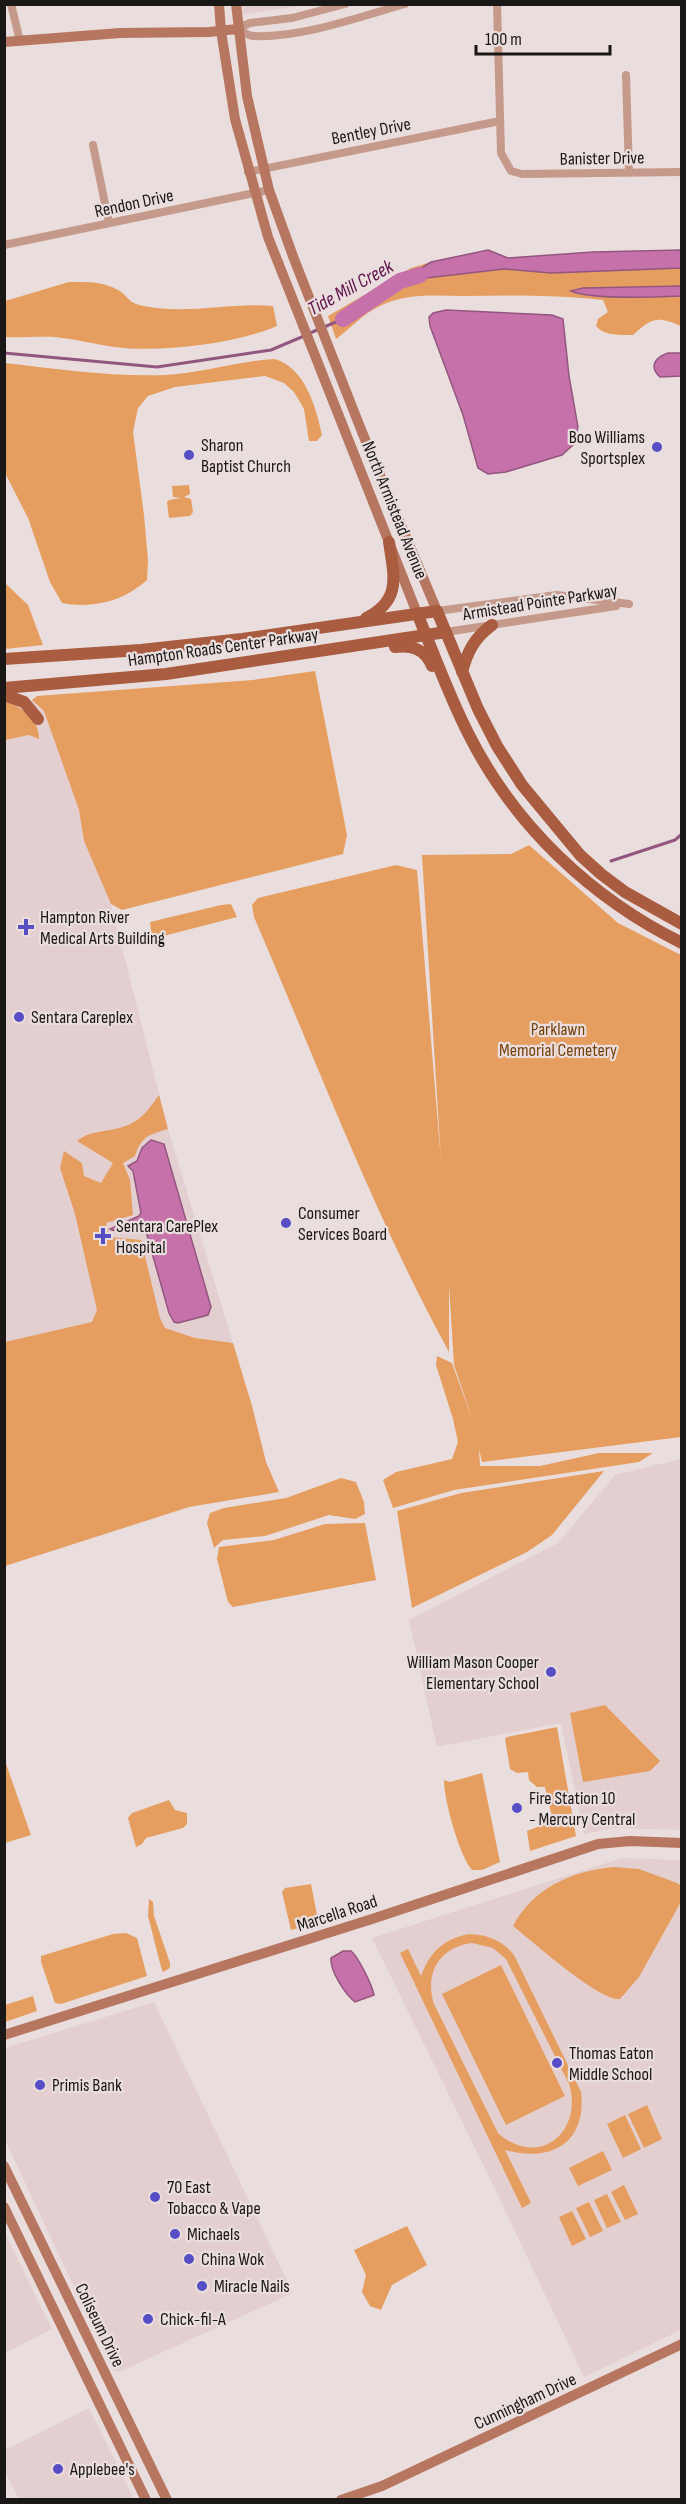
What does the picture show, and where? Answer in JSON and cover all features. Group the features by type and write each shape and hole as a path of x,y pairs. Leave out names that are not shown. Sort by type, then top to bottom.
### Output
{"main road":[{"name":"North Armistead Avenue","path":"219,4 235,118 248,172 268,237 449,692 484,762 530,826 567,865 599,892 635,917 681,943"},
{"name":"North Armistead Avenue","path":"236,4 237,28 247,96 269,190 328,346 478,710 505,759 533,799 575,849 601,874 625,892 681,924"},
{"path":"4,42 120,33 221,31 237,28"},
{"path":"357,623 376,613 390,597 394,584 389,542"},
{"name":"Hampton Roads Center Parkway","path":"4,659 190,645 437,611"},
{"path":"462,672 473,644 483,631 492,625"},
{"name":"Hampton Roads Center Parkway","path":"4,688 166,674 272,660 446,632"},
{"path":"272,660 324,658 409,647 427,656 433,670 449,692"},
{"path":"4,695 24,702 38,719"},
{"name":"Marcella Road","path":"4,2036 362,1923 598,1844 630,1840 681,1843"},
{"name":"Coliseum Drive","path":"4,2166 167,2499"},
{"name":"Coliseum Drive","path":"4,2207 146,2499"},
{"name":"Cunningham Drive","path":"360,2499 382,2486 681,2344"},
{"name":"Cunningham Drive","path":"341,2499 382,2486"}],"street":[{"path":"11,4 20,41"},
{"path":"237,28 250,23 292,18 345,4"},
{"path":"237,28 252,36 295,32 320,28 405,4"},
{"path":"497,4 500,121"},
{"path":"626,75 629,173"},
{"name":"Bentley Drive","path":"248,172 500,121"},
{"name":"Banister Drive","path":"500,121 501,153 511,171 522,174 681,172"},
{"path":"93,145 109,223"},
{"name":"Rendon Drive","path":"4,245 269,190"},
{"name":"Armistead Pointe Parkway","path":"437,611 557,595 629,604 446,632"}],"shaded area":[{"path":"240,5 308,5 241,15"},
{"path":"488,250 508,258 593,252 681,250 681,268 551,273 504,269 400,281 431,262"},
{"path":"681,286 681,296 609,297 571,291 583,288"},
{"path":"446,310 552,315 563,319 569,376 578,427 574,444 562,455 506,472 488,474 478,468 463,415 430,326 429,317 433,313"},
{"path":"668,353 681,353 681,376 660,377 656,373 655,362"},
{"name":"Sentara CarePlex Hospital","path":"4,700 32,700 44,711 50,726 79,810 84,841 111,904 168,1129 252,1406 266,1462 279,1492 189,1507 5,1566"},
{"path":"151,1140 164,1144 211,1307 208,1315 178,1323 174,1322 169,1313 145,1228 135,1226 118,1230 110,1229 141,1213 133,1171 128,1166 137,1161 142,1148"},
{"name":"William Mason Cooper Elementary School","path":"681,1459 681,1830 613,1828 584,1834 561,1723 437,1747 409,1620 558,1543 615,1475"},
{"name":"Thomas Eaton Middle School","path":"622,1858 681,1860 681,2330 584,2377 372,1938"},
{"path":"343,1951 351,1951 357,1959 368,1978 374,1995 355,2002 343,1988 333,1969 331,1958"},
{"path":"154,2002 293,2293 119,2372 113,2370 5,2140 5,2048"},
{"path":"5,2233 52,2329 4,2353"},
{"path":"89,2408 134,2499 19,2499 5,2471 5,2450"}],"green space":[{"path":"431,262 402,280 504,269 551,273 681,268 681,286 583,288 576,294 681,296 681,326 656,320 645,325 633,335 608,333 596,326 598,319 608,312 603,300 534,296 422,296 401,299 374,309 336,339 328,316 411,268"},
{"path":"69,282 106,285 118,290 134,303 160,308 273,306 277,326 219,342 153,349 114,347 55,337 5,337 5,301"},
{"path":"275,359 294,371 308,390 322,435 317,441 309,441 304,409 294,392 284,383 265,376 175,387 148,396 138,408 133,432 144,515 148,560 147,580 128,593 108,602 85,605 62,603 50,582 28,518 5,473 5,363 85,372 166,375"},
{"path":"189,485 190,494 184,497 191,499 193,512 190,516 169,518 167,502 181,498 173,497 172,486"},
{"path":"5,583 28,605 43,645 5,649"},
{"path":"315,671 347,835 343,854 122,910 111,904 84,841 79,810 44,711 32,700 37,696 253,680"},
{"path":"4,700 16,706 33,720 39,739 29,735 5,740"},
{"name":"Parklawn Memorial Cemetery","path":"529,845 618,923 681,955 681,1437 482,1462 479,1449 480,1466 540,1466 599,1453 653,1453 639,1462 454,1490 393,1508 383,1480 396,1472 452,1459 458,1442 436,1365 437,1356 452,1363 474,1424 454,1365 449,1285 449,1352 395,1246 371,1192 254,917 252,905 258,898 396,865 417,870 441,1161 422,855 511,854"},
{"path":"231,904 237,917 152,939 150,922"},
{"path":"159,1095 168,1129 143,1140 135,1156 123,1163 130,1180 133,1215 106,1223 109,1237 141,1240 160,1318 165,1328 195,1338 233,1343 266,1462 279,1492 189,1507 5,1566 5,1342 92,1322 97,1310 75,1214 60,1168 64,1151 82,1163 84,1176 101,1183 113,1163 77,1141 90,1134 118,1128 136,1121"},
{"path":"604,1471 552,1535 527,1552 412,1608 397,1511 461,1493"},
{"path":"341,1478 356,1482 364,1502 365,1514 355,1519 329,1515 265,1536 223,1540 214,1548 207,1523 210,1513 224,1508 286,1498"},
{"path":"365,1523 376,1580 233,1607 228,1602 217,1559 219,1547 274,1540 325,1524"},
{"path":"605,1705 660,1761 650,1771 583,1782 570,1713"},
{"path":"557,1727 576,1836 530,1851 527,1831 553,1821 545,1787 537,1787 529,1780 528,1772 517,1773 510,1769 505,1739"},
{"path":"4,1758 31,1835 5,1843 4,1843"},
{"path":"482,1773 500,1862 482,1870 472,1870 462,1852 453,1827 444,1780 450,1782"},
{"path":"169,1800 175,1810 187,1813 187,1824 183,1828 146,1838 136,1847 128,1818 132,1813"},
{"path":"613,1867 639,1869 677,1883 681,1886 682,1900 639,1977 620,1999 610,1997 582,1981 513,1926 531,1901 555,1884 569,1877"},
{"path":"311,1884 318,1920 316,1924 291,1930 282,1892 285,1888"},
{"path":"149,1899 153,1902 154,1916 170,1963 170,1968 163,1972 148,1916"},
{"path":"126,1933 137,1938 147,1976 61,2004 55,2003 41,1956 113,1934"},
{"path":"469,1934 488,1937 505,1946 514,1955 581,2092 578,2124 572,2136 562,2145 551,2151 537,2154 505,2150 531,2203 522,2208 400,1953 408,1949 421,1976 433,1953 445,1943","holes":["472,1943 493,1948 506,1959 569,2084 572,2102 570,2117 563,2131 554,2140 542,2146 528,2147 513,2143 498,2133 434,2004 431,1993 431,1982 437,1963 451,1950"]},
{"path":"501,1965 565,2096 506,2125 442,1994"},
{"path":"33,1996 37,2011 5,2022 5,2005"},
{"path":"647,2105 662,2139 644,2148 628,2114"},
{"path":"625,2115 641,2149 623,2158 607,2124"},
{"path":"603,2151 612,2170 578,2186 569,2168"},
{"path":"624,2185 638,2214 625,2220 611,2192"},
{"path":"607,2194 621,2222 607,2228 594,2200"},
{"path":"589,2202 603,2231 590,2237 576,2208"},
{"path":"572,2211 586,2239 572,2246 559,2217"},
{"path":"407,2226 427,2265 392,2285 381,2310 370,2306 362,2292 366,2275 354,2250"}],"waterway":[{"name":"Tide Mill Creek","path":"343,319 400,281 420,275"},
{"name":"Tide Mill Creek","path":"310,333 343,319"},
{"name":"Tide Mill Creek","path":"4,353 157,367 271,350 304,336"},
{"path":"611,861 675,840 682,834"}],"place":[{"name":"Boo Williams Sportsplex","path":"657,447"},
{"name":"Sharon Baptist Church","path":"189,455"},
{"name":"Hampton River Medical Arts Building","path":"26,927"},
{"name":"Sentara Careplex","path":"19,1017"},
{"name":"Consumer Services Board","path":"286,1223"},
{"name":"Sentara CarePlex Hospital","path":"103,1236"},
{"name":"William Mason Cooper Elementary School","path":"551,1672"},
{"name":"Fire Station 10 - Mercury Central","path":"517,1808"},
{"name":"Thomas Eaton Middle School","path":"557,2063"},
{"name":"Primis Bank","path":"40,2085"},
{"name":"70 East Tobacco & Vape","path":"155,2197"},
{"name":"Michaels","path":"175,2234"},
{"name":"China Wok","path":"189,2259"},
{"name":"Miracle Nails","path":"202,2286"},
{"name":"Chick-fil-A","path":"148,2319"},
{"name":"Applebee's","path":"58,2469"}]}
